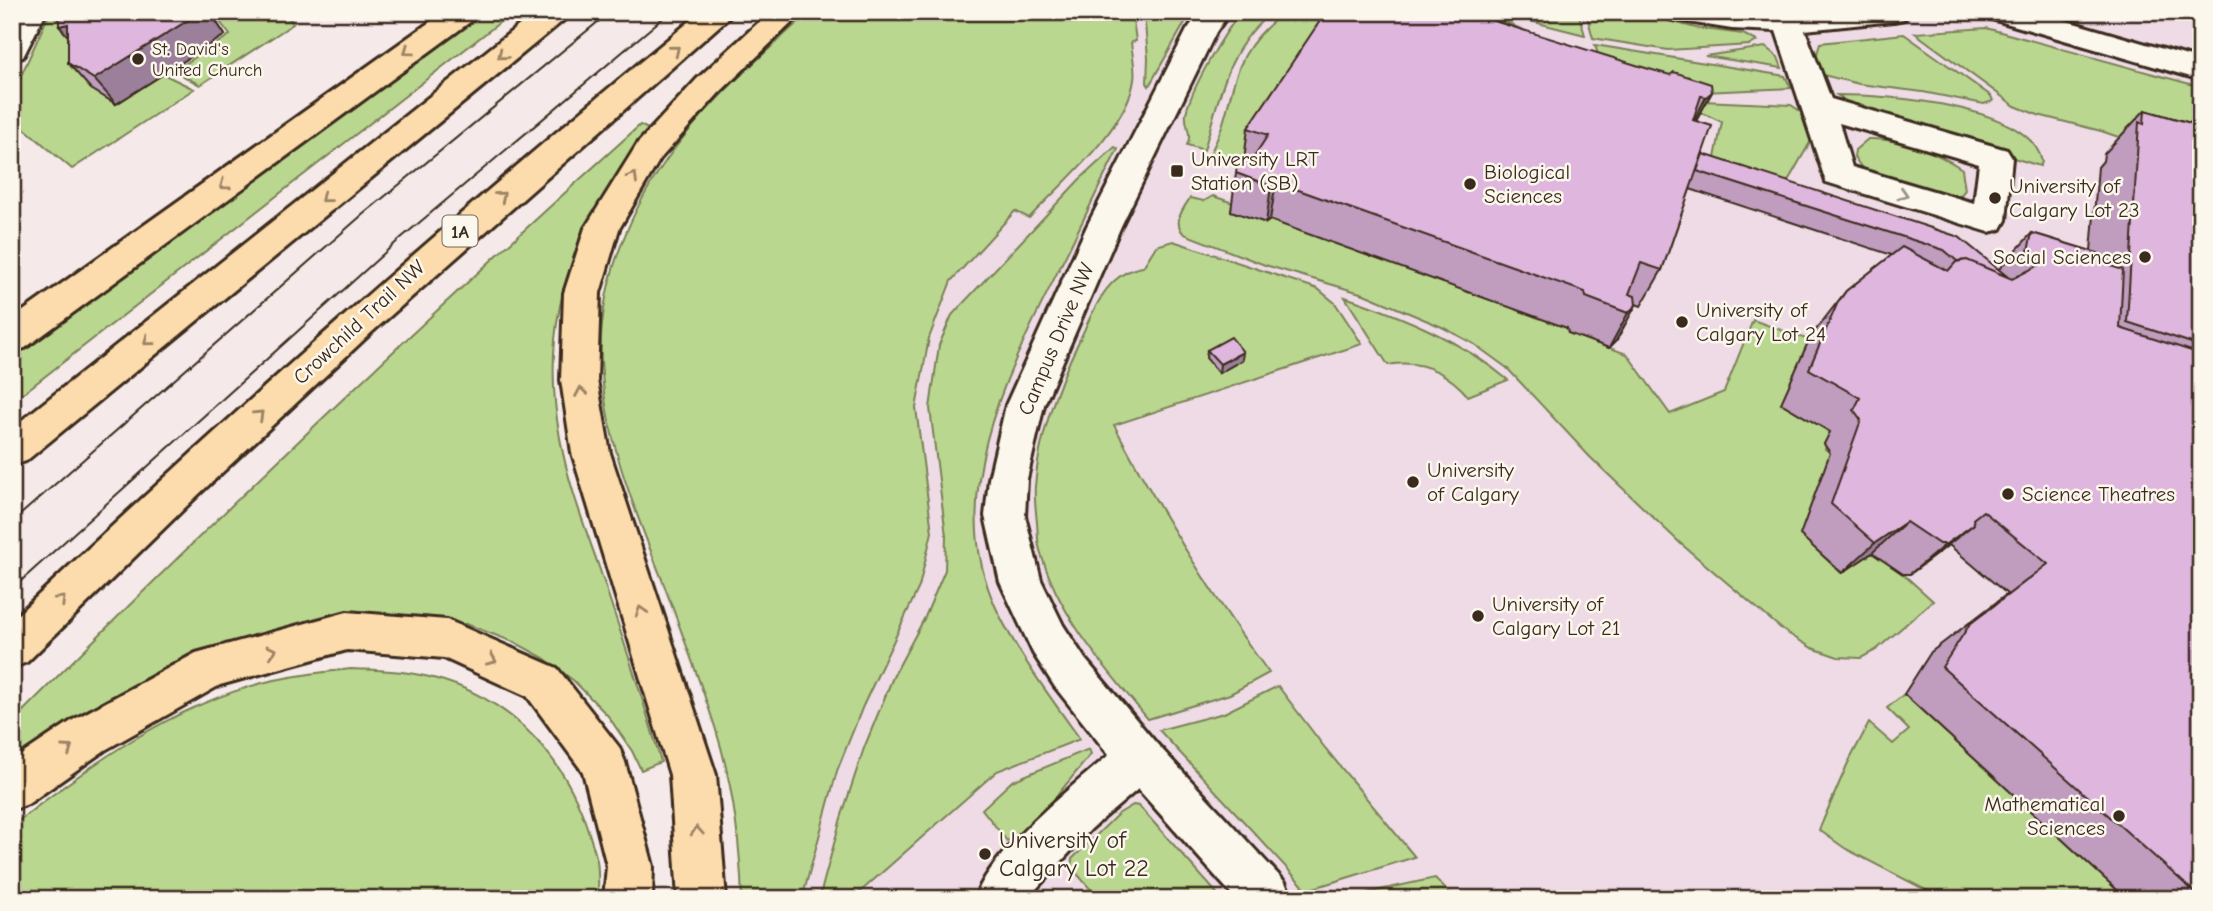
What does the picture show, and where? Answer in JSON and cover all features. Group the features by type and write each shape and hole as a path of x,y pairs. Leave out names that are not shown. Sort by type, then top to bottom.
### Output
{"highway":[{"path":"12,338 464,12"},
{"path":"12,450 555,12"},
{"name":"Crowchild Trail NW","path":"12,648 118,545 454,236 720,12"},
{"path":"702,899 693,775 592,453 579,380 582,293 602,228 649,151 708,86 788,12"},
{"path":"12,788 89,736 211,667 347,631 447,639 541,682 603,762 630,866 628,899"}],"street":[{"path":"12,50 31,12"},
{"name":"Campus Drive NW","path":"1215,12 1202,30 1104,226 1025,405 1008,479 1005,516 1013,555 1034,612 1070,673 1140,758 1268,899"},
{"path":"1679,12 1710,19 1787,21 1894,12"},
{"path":"2002,12 2189,66"},
{"path":"1787,21 1818,106 1838,174 1989,220 1996,158 1818,106"},
{"path":"1002,891 1075,813 1140,758"}],"shaded area":[{"name":"University of Calgary","path":"809,12 2201,12 2201,899 742,899 741,854 735,809 715,729 635,513 617,451 604,391 602,325 608,284 622,244 636,214 674,149 703,114"}],"green space":[{"path":"50,12 101,12 116,104 163,74 194,89 72,169 24,128 12,108 14,91"},
{"path":"286,12 293,24 200,85 174,71 230,35 214,14"},
{"path":"483,12 513,12 12,402 12,353"},
{"path":"809,12 1132,12 1136,41 1131,42 1134,80 1129,98 1119,117 1075,172 1029,218 1015,211 951,281 929,338 916,408 932,532 919,587 863,706 837,771 802,899 742,899 737,833 727,769 703,690 632,501 615,445 603,388 602,331 611,275 620,247 631,220 659,171 706,111"},
{"path":"1144,12 1191,12 1149,86 1147,83"},
{"path":"1241,12 1273,12 1257,25 1235,57 1220,93 1204,150 1187,145 1189,137 1186,113 1189,102 1209,61"},
{"path":"1285,12 1467,12 1511,24 1531,36 1244,166 1210,154 1226,114 1241,62 1265,29"},
{"path":"1494,12 1578,12 1585,35"},
{"path":"1586,12 1635,12 1696,28 1743,34 1757,41 1750,45 1668,50 1593,38"},
{"path":"1986,28 2201,87 2201,165 2101,131 2038,115 2015,106 1915,33"},
{"path":"1904,34 1991,96 1993,101 1984,104 1923,92 1859,84 1823,75 1816,58 1820,43"},
{"path":"1595,45 1785,76 1791,88 1703,92 1601,63"},
{"path":"1765,47 1778,57 1782,68 1705,56"},
{"path":"1837,95 1920,101 1985,115 2012,127 2032,142 2042,162 2040,166 1879,117 1855,107"},
{"path":"1702,101 1791,105 1806,115 1812,139 1784,188 1714,163 1722,122 1694,109"},
{"path":"640,125 654,132 626,165 602,200 568,273 559,312 554,353 554,395 563,455 572,489 632,666 661,762 641,770 632,751 608,716 574,681 544,658 516,643 466,624 338,621 12,768 12,722 322,419"},
{"path":"1868,139 1905,144 1941,157 1962,169 1965,190 1960,196 1950,199 1864,171 1854,157 1855,150"},
{"path":"1115,147 1118,149 1001,394 979,480 976,524 982,567 997,610 1025,660 1080,739 997,771 852,899 819,899 864,748 893,677 925,617 945,570 946,536 930,408 939,345 952,315 1079,180"},
{"path":"1213,196 1233,203 1232,211 1265,223 1270,220 1567,328 1568,333 1627,354 1670,414 1724,392 1753,320 1809,340 1830,432 1825,449 1830,453 1801,535 1841,573 1872,553 1903,574 1933,601 1876,650 1861,658 1838,657 1812,648 1784,631 1680,543 1590,457 1507,368 1474,344 1442,327 1364,294 1265,265 1184,234 1179,220 1190,198 1204,201"},
{"path":"1173,241 1318,289 1335,303 1362,344 1114,425 1187,552 1269,673 1230,694 1148,719 1085,640 1058,596 1039,547 1035,491 1041,448 1057,392 1103,294 1120,276 1143,267 1156,246"},
{"path":"1345,297 1451,341 1508,380 1468,396 1451,380 1432,369 1411,364 1388,365"},
{"path":"351,669 407,673 446,682 475,693 524,727 545,749 577,801 597,861 598,899 12,899 12,826 101,760 164,722 231,693 287,677"},
{"path":"1278,686 1415,857 1307,890 1159,730 1224,713"},
{"path":"1904,694 2127,899 1943,899 1846,849 1819,830 1847,765 1869,723 1893,744 1909,730 1887,708"},
{"path":"1089,749 1091,754 1033,825 1007,841 982,809 1012,781"},
{"path":"1133,805 1139,806 1222,899 1099,899 1071,867 1072,859 1118,814"},
{"path":"1435,878 1455,899 1338,899"}],"building":[{"path":"68,12 201,12 94,79 68,63 68,24 59,26 59,18 68,16"},
{"name":"Biological Sciences","path":"1326,12 1465,12 1649,69 1670,75 1674,72 1711,84 1712,92 1706,97 1701,96 1693,120 1712,126 1662,270 1641,263 1629,294 1635,296 1636,305 1628,313 1586,297 1585,292 1276,182 1271,186 1236,173 1237,166 1246,159 1251,161 1268,135 1248,128"},
{"path":"2145,110 2201,126 2201,346 2127,322 2139,122 2144,124"},
{"path":"1703,154 1959,237 2008,277 1967,260 1957,261 1944,250 1697,171"},
{"name":"Science Theatres","path":"2032,233 2101,254 2102,263 2123,270 2120,328 2201,354 2201,898 1942,667 1970,624 2048,564 1983,511 1973,519 1974,524 1946,544 1939,544 1906,522 1875,543 1831,504 1861,420 1854,410 1860,398 1809,369 1837,304 1846,291 1902,247 1948,271 1956,262 1967,260 2012,279 2043,263 2028,251"},
{"path":"1231,337 1243,352 1220,364 1207,350"}],"tram line":[{"path":"12,522 361,216 610,12"},
{"path":"12,589 401,238 670,12"}],"place":[{"name":"St. David's United Church","path":"138,59"},
{"name":"University LRT Station (SB)","path":"1177,171"},
{"name":"Biological Sciences","path":"1470,184"},
{"name":"University of Calgary Lot 23","path":"1995,198"},
{"name":"Social Sciences","path":"2145,257"},
{"name":"University of Calgary Lot 24","path":"1682,322"},
{"name":"University of Calgary","path":"1413,482"},
{"name":"Science Theatres","path":"2008,494"},
{"name":"University of Calgary Lot 21","path":"1478,616"},
{"name":"Mathematical Sciences","path":"2119,816"},
{"name":"University of Calgary Lot 22","path":"985,854"}]}
